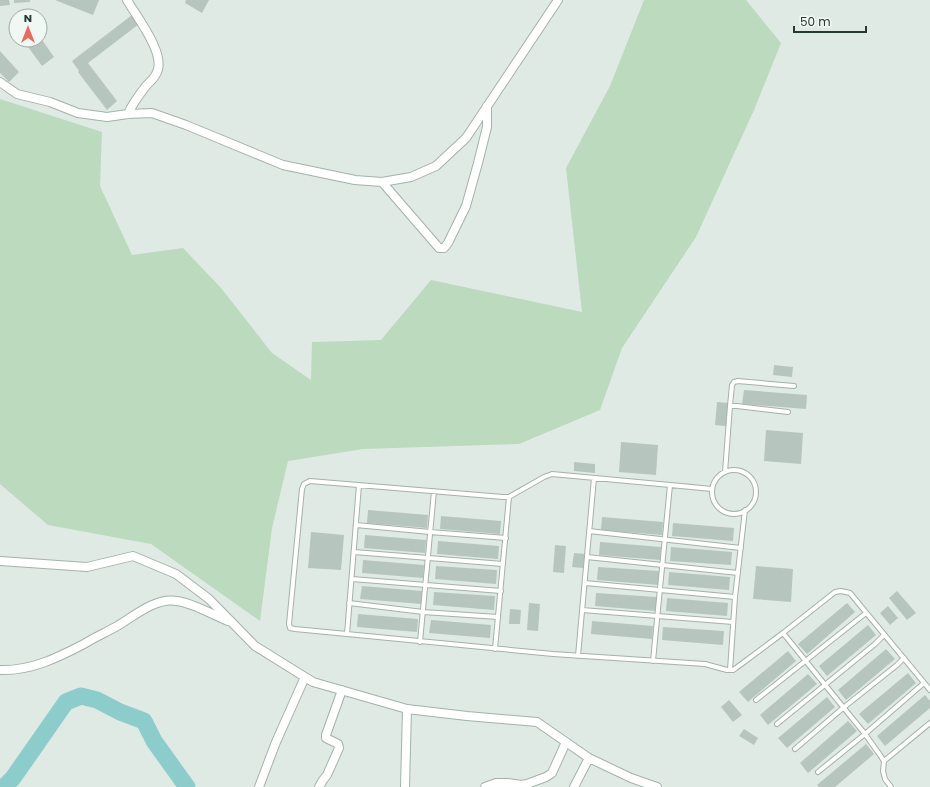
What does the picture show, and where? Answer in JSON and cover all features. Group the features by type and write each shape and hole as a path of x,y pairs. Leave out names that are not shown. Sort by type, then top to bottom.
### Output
{"street":[{"path":"127,0 147,32 158,55 160,64 157,73 132,104 128,114"},
{"path":"0,82 17,94 50,102 78,113 107,117 152,113 180,122 284,165 355,180 382,182 411,177 436,166 466,138 558,0"},
{"path":"382,182 439,248 444,248 448,243 466,206 487,127 488,105"},
{"path":"0,561 87,567 133,556 176,574 209,598 255,646 313,682 407,709 537,722 589,758 631,778 657,787"},
{"path":"0,670 32,667 55,659 151,606 167,601 177,600 233,623"},
{"path":"259,787 276,742 305,677"},
{"path":"319,787 327,775 339,748 338,744 326,738 326,735 342,690"},
{"path":"405,787 407,709"},
{"path":"485,787 496,783 521,785 546,777 552,773 566,742"},
{"path":"574,787 589,758"}],"lane":[{"path":"725,472 732,385 734,382 738,381 794,386"},
{"path":"730,406 788,412"},
{"path":"735,471 748,476 752,480 755,489 752,503 745,510 736,514 731,514 722,510 715,504 712,494 715,481 725,472 735,471"},
{"path":"712,490 670,484 552,474 509,497 310,480 304,484 302,489 289,624 290,628 495,649 705,664 730,670 736,668 835,592 841,591 850,593 930,690"},
{"path":"578,656 594,478"},
{"path":"653,661 670,484"},
{"path":"347,634 359,485"},
{"path":"420,642 434,491"},
{"path":"495,649 509,497"},
{"path":"730,670 735,597 745,510"},
{"path":"356,525 506,538"},
{"path":"589,530 741,548"},
{"path":"354,552 503,564"},
{"path":"587,557 738,573"},
{"path":"352,579 501,591"},
{"path":"585,583 735,597"},
{"path":"350,604 498,618"},
{"path":"582,610 733,622"},
{"path":"756,700 866,612"},
{"path":"782,633 865,734 880,755 884,761 883,771 885,779 891,787"},
{"path":"777,724 884,635"},
{"path":"795,749 904,658"},
{"path":"818,772 924,683"},
{"path":"884,761 930,723"}],"green space":[{"path":"644,0 746,0 781,43 754,110 696,237 622,348 600,410 519,444 363,449 288,461 272,528 260,621 151,544 48,525 0,484 0,99 102,132 100,186 132,255 183,248 221,288 272,353 311,380 312,342 381,340 431,280 582,312 566,168 610,86"}],"building":[{"path":"0,0 9,0 10,5 0,6"},
{"path":"14,0 30,0 30,2 14,3"},
{"path":"55,0 99,0 93,15"},
{"path":"186,0 209,0 202,13 185,3"},
{"path":"132,15 139,24 88,63 117,101 107,110 78,72 79,71 72,61"},
{"path":"29,48 48,48 54,57 42,66"},
{"path":"0,51 19,72 9,82 0,73"},
{"path":"774,365 793,367 792,377 773,375"},
{"path":"744,390 807,395 806,409 742,404"},
{"path":"717,402 728,403 726,426 715,425"},
{"path":"766,430 803,433 801,464 764,461"},
{"path":"621,442 658,445 656,475 619,472"},
{"path":"574,462 595,464 595,473 574,471"},
{"path":"368,510 428,515 427,528 367,523"},
{"path":"441,516 501,521 500,534 440,529"},
{"path":"602,517 663,522 662,535 601,530"},
{"path":"673,523 734,528 733,541 672,536"},
{"path":"311,532 344,535 341,570 308,568"},
{"path":"365,535 426,540 425,553 364,548"},
{"path":"438,541 499,546 498,559 437,554"},
{"path":"600,542 661,547 660,560 599,555"},
{"path":"555,545 566,546 564,573 553,572"},
{"path":"671,547 732,552 731,565 670,561"},
{"path":"574,553 585,554 583,568 572,567"},
{"path":"363,560 424,565 423,578 362,573"},
{"path":"436,566 497,570 496,584 435,579"},
{"path":"756,566 793,569 791,602 753,599"},
{"path":"598,567 659,571 658,585 597,580"},
{"path":"669,572 730,577 729,590 668,585"},
{"path":"362,586 422,591 421,604 360,599"},
{"path":"897,591 916,613 907,620 889,598"},
{"path":"434,592 495,596 494,610 433,605"},
{"path":"596,593 657,597 656,611 595,606"},
{"path":"667,598 728,603 727,616 666,611"},
{"path":"529,603 540,604 538,631 527,630"},
{"path":"847,603 855,612 807,654 798,644"},
{"path":"888,606 898,618 890,625 880,613"},
{"path":"510,609 521,610 520,624 509,624"},
{"path":"358,614 418,619 417,632 357,627"},
{"path":"431,620 491,625 490,638 429,633"},
{"path":"592,621 653,626 652,639 591,634"},
{"path":"868,625 876,635 827,676 819,666"},
{"path":"663,627 724,631 723,645 662,640"},
{"path":"886,649 895,659 846,700 838,690"},
{"path":"788,651 796,661 748,702 739,692"},
{"path":"908,673 916,683 868,724 859,714"},
{"path":"808,674 817,684 768,725 760,715"},
{"path":"925,695 930,701 930,708 885,746 877,736"},
{"path":"827,697 835,707 787,748 778,738"},
{"path":"729,700 742,715 733,722 721,707"},
{"path":"848,721 857,731 808,773 800,763"},
{"path":"744,729 758,738 754,745 739,736"},
{"path":"866,744 874,754 835,787 819,787 817,785"}],"waterway":[{"path":"4,787 13,778 66,702 81,696 97,700 120,712 144,721 154,741 187,787"}]}
